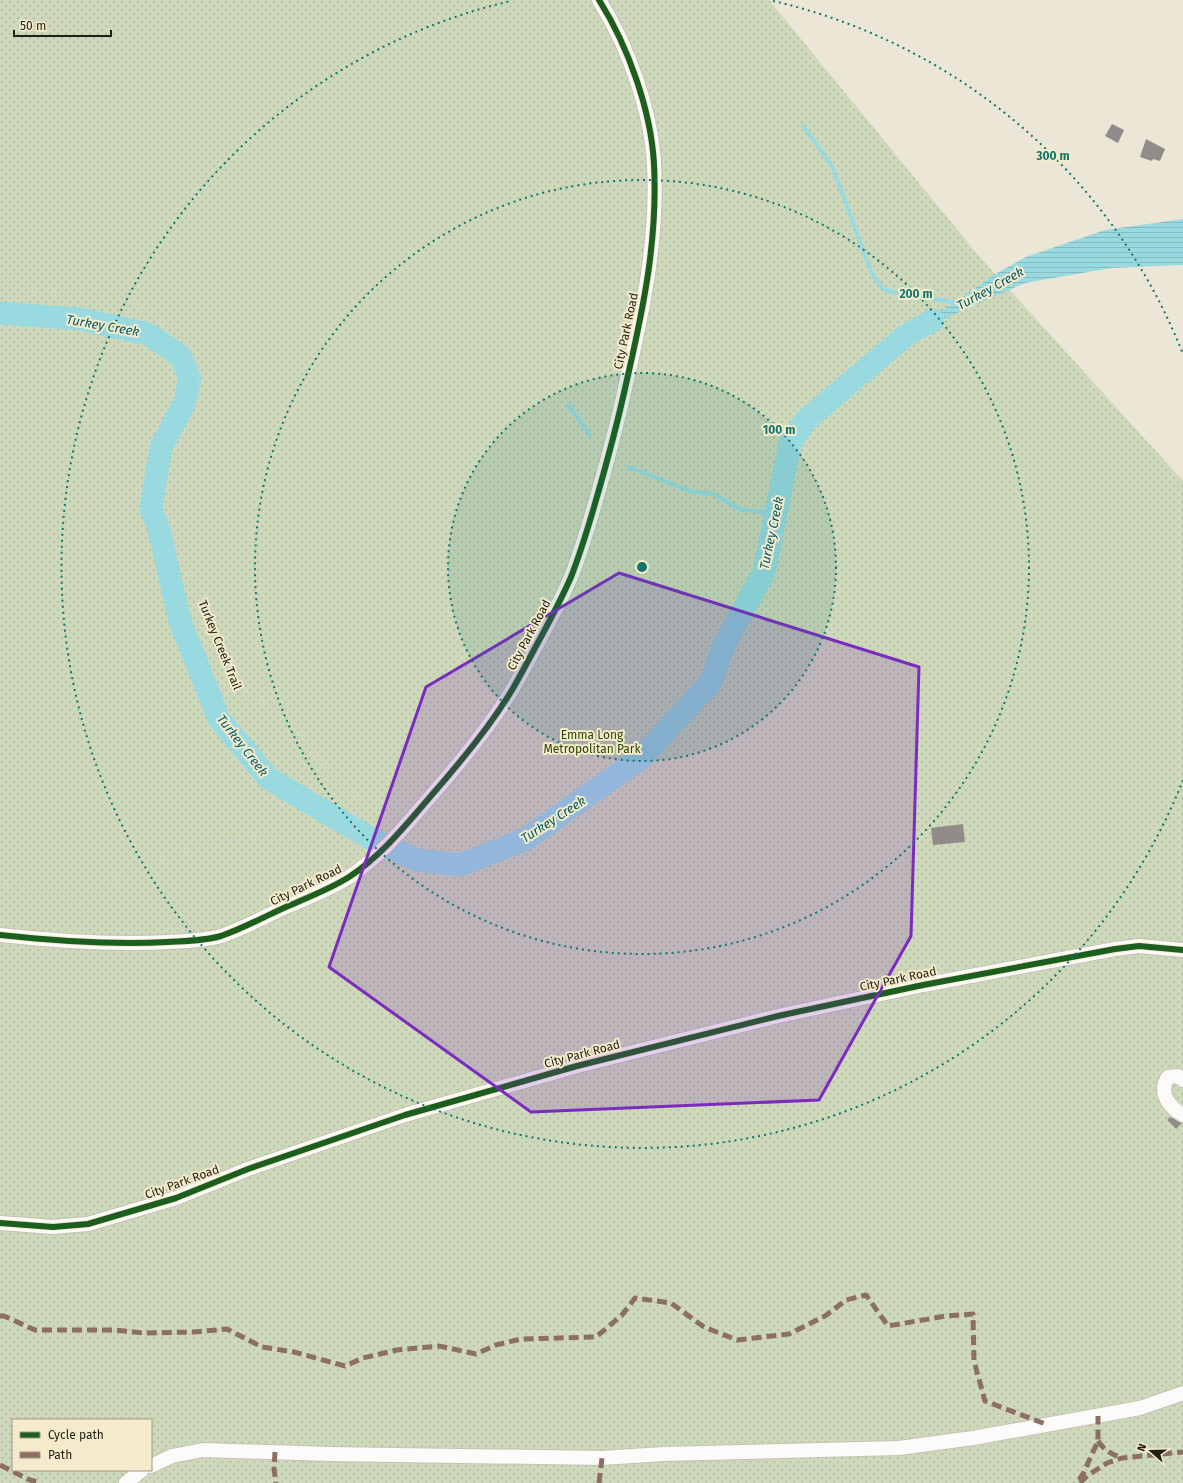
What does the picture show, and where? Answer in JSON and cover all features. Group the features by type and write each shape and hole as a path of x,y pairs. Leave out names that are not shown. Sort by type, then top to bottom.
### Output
{"street":[{"name":"City Park Road","path":"0,935 39,939 141,944 192,941 219,936 325,890 348,877 379,854 443,783 490,723 511,691 527,664 570,580 581,550 611,450 639,327 648,283 652,252 654,165 652,145 638,86 628,56 612,21 599,0"},
{"name":"City Park Road","path":"0,1223 53,1228 88,1224 176,1198 248,1169 405,1115 577,1066 778,1016 923,985 1115,949 1139,946 1183,950"},
{"path":"1183,1080 1178,1076 1168,1077 1164,1084 1164,1094 1170,1106 1183,1114"},
{"path":"152,1466 172,1456 203,1450 330,1454 602,1458 663,1454 899,1448 974,1438 1140,1408 1183,1393"},
{"path":"126,1483 141,1471"}],"path":[{"path":"0,885 84,897 83,915"},
{"path":"0,1438 9,1440"}],"highlighted area":[{"path":"619,573 919,667 911,936 819,1100 531,1112 329,967 426,687"}],"green space":[{"name":"Emma Long Metropolitan Park","path":"0,0 769,0 978,255 1183,481 1183,1483 0,1483"}],"water":[{"path":"1183,219 1183,265 1111,268 1025,283 905,336 997,273 1026,257 1105,230"}],"building":[{"path":"1112,124 1124,130 1118,143 1105,136"},
{"path":"1146,139 1165,149 1160,161 1153,159 1152,161 1140,157"},
{"path":"963,824 965,842 933,845 931,828"},
{"path":"1170,1117 1182,1123 1176,1129 1167,1120"}],"waterway":[{"path":"803,126 832,166 872,274 884,290 958,303"},
{"name":"Turkey Creek","path":"0,313 80,319 148,334 181,356 190,379 184,404 161,447 151,508 159,530 180,621 219,719 269,779 377,842 417,860 460,865 526,839 641,758 710,683 725,643 764,572 790,444 806,420 905,336 933,320"},
{"path":"568,405 590,435"},
{"path":"628,467 693,492 713,494 742,510 776,513"}],"marked path":[{"path":"0,1316 4,1316 35,1330 114,1330 143,1333 194,1332 227,1329 262,1347 294,1352 345,1366 363,1358 397,1350 439,1346 476,1354 496,1345 521,1339 596,1337 622,1315 635,1298 671,1303 704,1327 737,1340 789,1334 825,1316 846,1300 866,1295 888,1326 946,1316 973,1314 974,1361 985,1401 1048,1425"},
{"path":"1079,1480 1098,1441 1098,1416"},
{"path":"1098,1441 1108,1451 1122,1458"},
{"path":"275,1452 274,1469 276,1483"},
{"path":"1080,1483 1087,1476 1107,1463 1122,1458 1183,1452"},
{"path":"599,1483 602,1458"},
{"path":"0,1465 30,1480 41,1483"}],"cycle path":[{"path":"0,935 105,943 147,943 201,940 215,938 230,933 319,893 361,869 392,840 463,759 484,732 512,690 571,577 589,525 619,415 648,275 654,220 655,192 652,143 643,101 636,79 619,37 599,0"},
{"path":"0,1223 53,1227 88,1224 176,1198 248,1169 405,1115 577,1066 778,1016 923,985 1115,949 1139,946 1183,950"}]}
